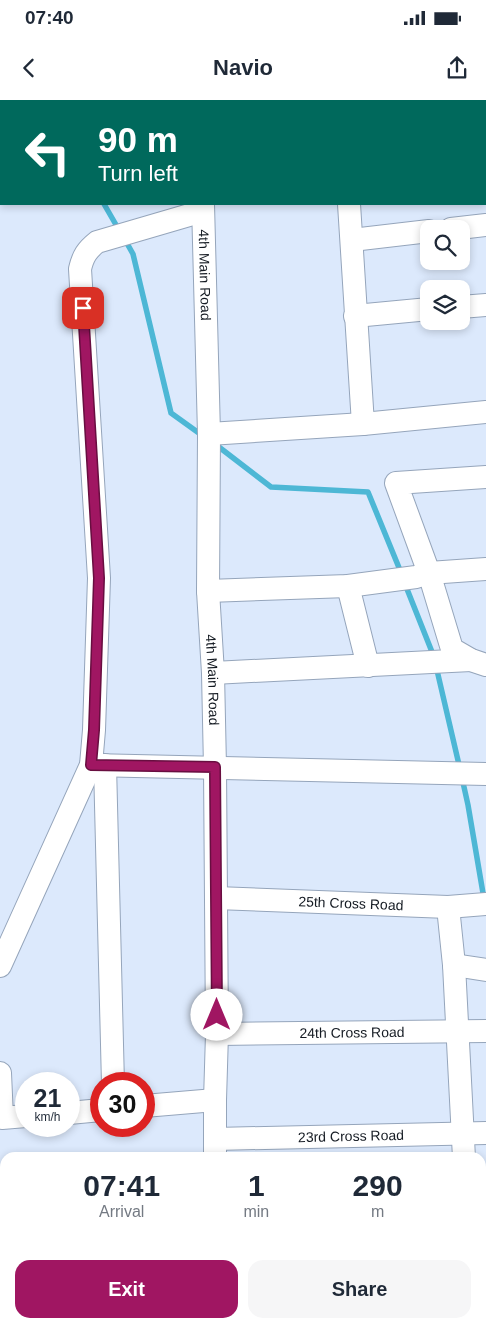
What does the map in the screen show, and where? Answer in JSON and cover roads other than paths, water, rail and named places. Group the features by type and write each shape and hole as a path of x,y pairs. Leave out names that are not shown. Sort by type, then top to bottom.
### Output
{"street":[{"path":"349,205 363,424"},
{"path":"112,1072 98,765 94,730 99,578 80,269 83,256 89,248 98,242 203,207"},
{"name":"4th Main Road","path":"203,207 209,434 208,591 213,673 215,767 217,1034 214,1100 215,1148"},
{"path":"470,227 486,225"},
{"path":"352,240 420,232"},
{"path":"470,306 486,304"},
{"path":"355,316 420,311"},
{"path":"209,434 363,424 486,412"},
{"path":"471,662 452,648 422,575 396,483 486,477"},
{"path":"208,591 348,586 422,575 486,569"},
{"path":"348,586 368,666"},
{"path":"213,673 471,662"},
{"path":"98,765 486,774"},
{"path":"0,966 98,765"},
{"name":"25th Cross Road","path":"216,898 466,905"},
{"path":"464,1152 454,965 466,905"},
{"path":"454,965 486,970"},
{"name":"24th Cross Road","path":"217,1034 486,1030"},
{"path":"0,1073 2,1118 15,1117"},
{"path":"155,1105 214,1100"},
{"name":"23rd Cross Road","path":"215,1148 486,1133"}],"waterway":[{"path":"105,205 119,230"},
{"path":"124,238 133,254 171,413 203,436"},
{"path":"215,444 271,487 368,492 402,575"},
{"path":"405,584 434,657"},
{"path":"436,666 460,769"},
{"path":"462,778 484,899"}]}
